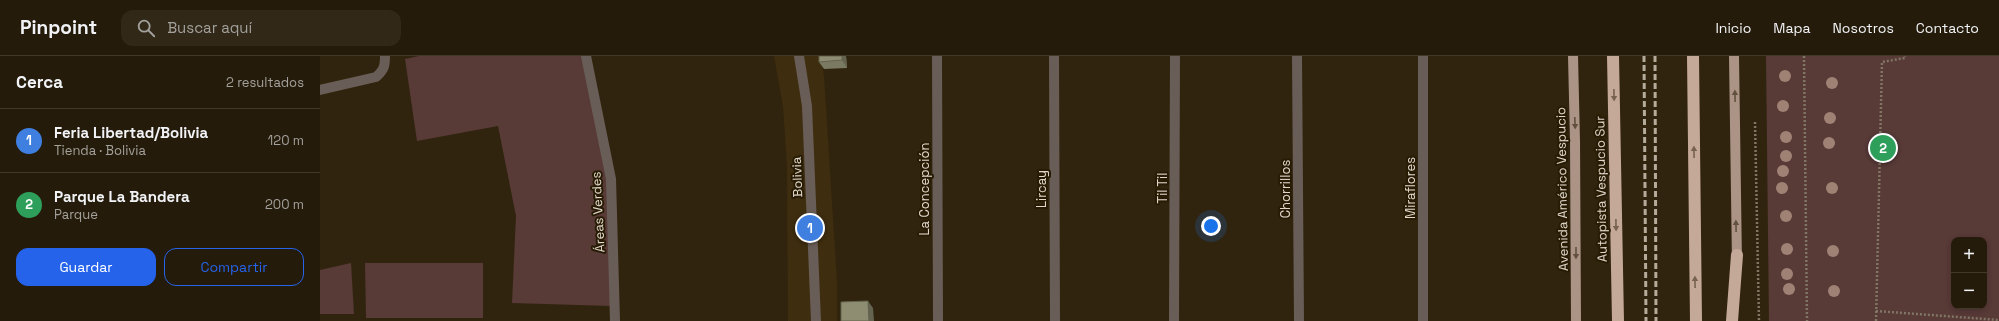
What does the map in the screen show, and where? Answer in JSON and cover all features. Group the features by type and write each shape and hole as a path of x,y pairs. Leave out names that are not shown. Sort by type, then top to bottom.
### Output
{"highway":[{"name":"Autopista Vespucio Sur","path":"1613,56 1618,321"},
{"path":"1693,56 1696,321"},
{"path":"1732,321 1737,255"}],"main road":[{"name":"Avenida Américo Vespucio","path":"1573,56 1576,321"},
{"path":"1734,56 1738,321"}],"street":[{"path":"320,90 376,77 382,72 385,65 385,56"},
{"name":"Áreas Verdes","path":"586,56 611,179 615,321"},
{"name":"Bolivia","path":"799,56 807,106 816,321"},
{"name":"La Concepción","path":"937,56 938,321"},
{"name":"Lircay","path":"1054,56 1055,321"},
{"name":"Til Til","path":"1174,321 1175,56"},
{"name":"Chorrillos","path":"1297,56 1299,321"},
{"name":"Miraflores","path":"1423,56 1423,321"}],"path":[{"path":"1804,56 1807,321"},
{"path":"1876,321 1882,62 1905,58 1905,56"},
{"path":"1755,122 1759,321"},
{"path":"1876,312 1999,320"}],"shaded area":[{"path":"419,56 588,56 613,176 611,306 512,303 516,216 498,126 417,141 405,59"},
{"path":"774,56 821,56 824,77 837,282 837,321 788,321 787,166 783,106"},
{"path":"1766,56 1999,56 1999,321 1769,321"},
{"path":"351,263 354,314 320,314 320,270"},
{"path":"365,263 483,263 483,318 366,318"}],"building":[{"path":"819,56 842,56 842,60 819,62"},
{"path":"868,301 869,321 841,321 841,302"}],"railway":[{"path":"1644,56 1646,321"},
{"path":"1655,56 1656,321"}],"place":[{"name":"Parque La Bandera","path":"1883,148"},
{"name":"Feria Libertad/Bolivia","path":"810,228"}]}
